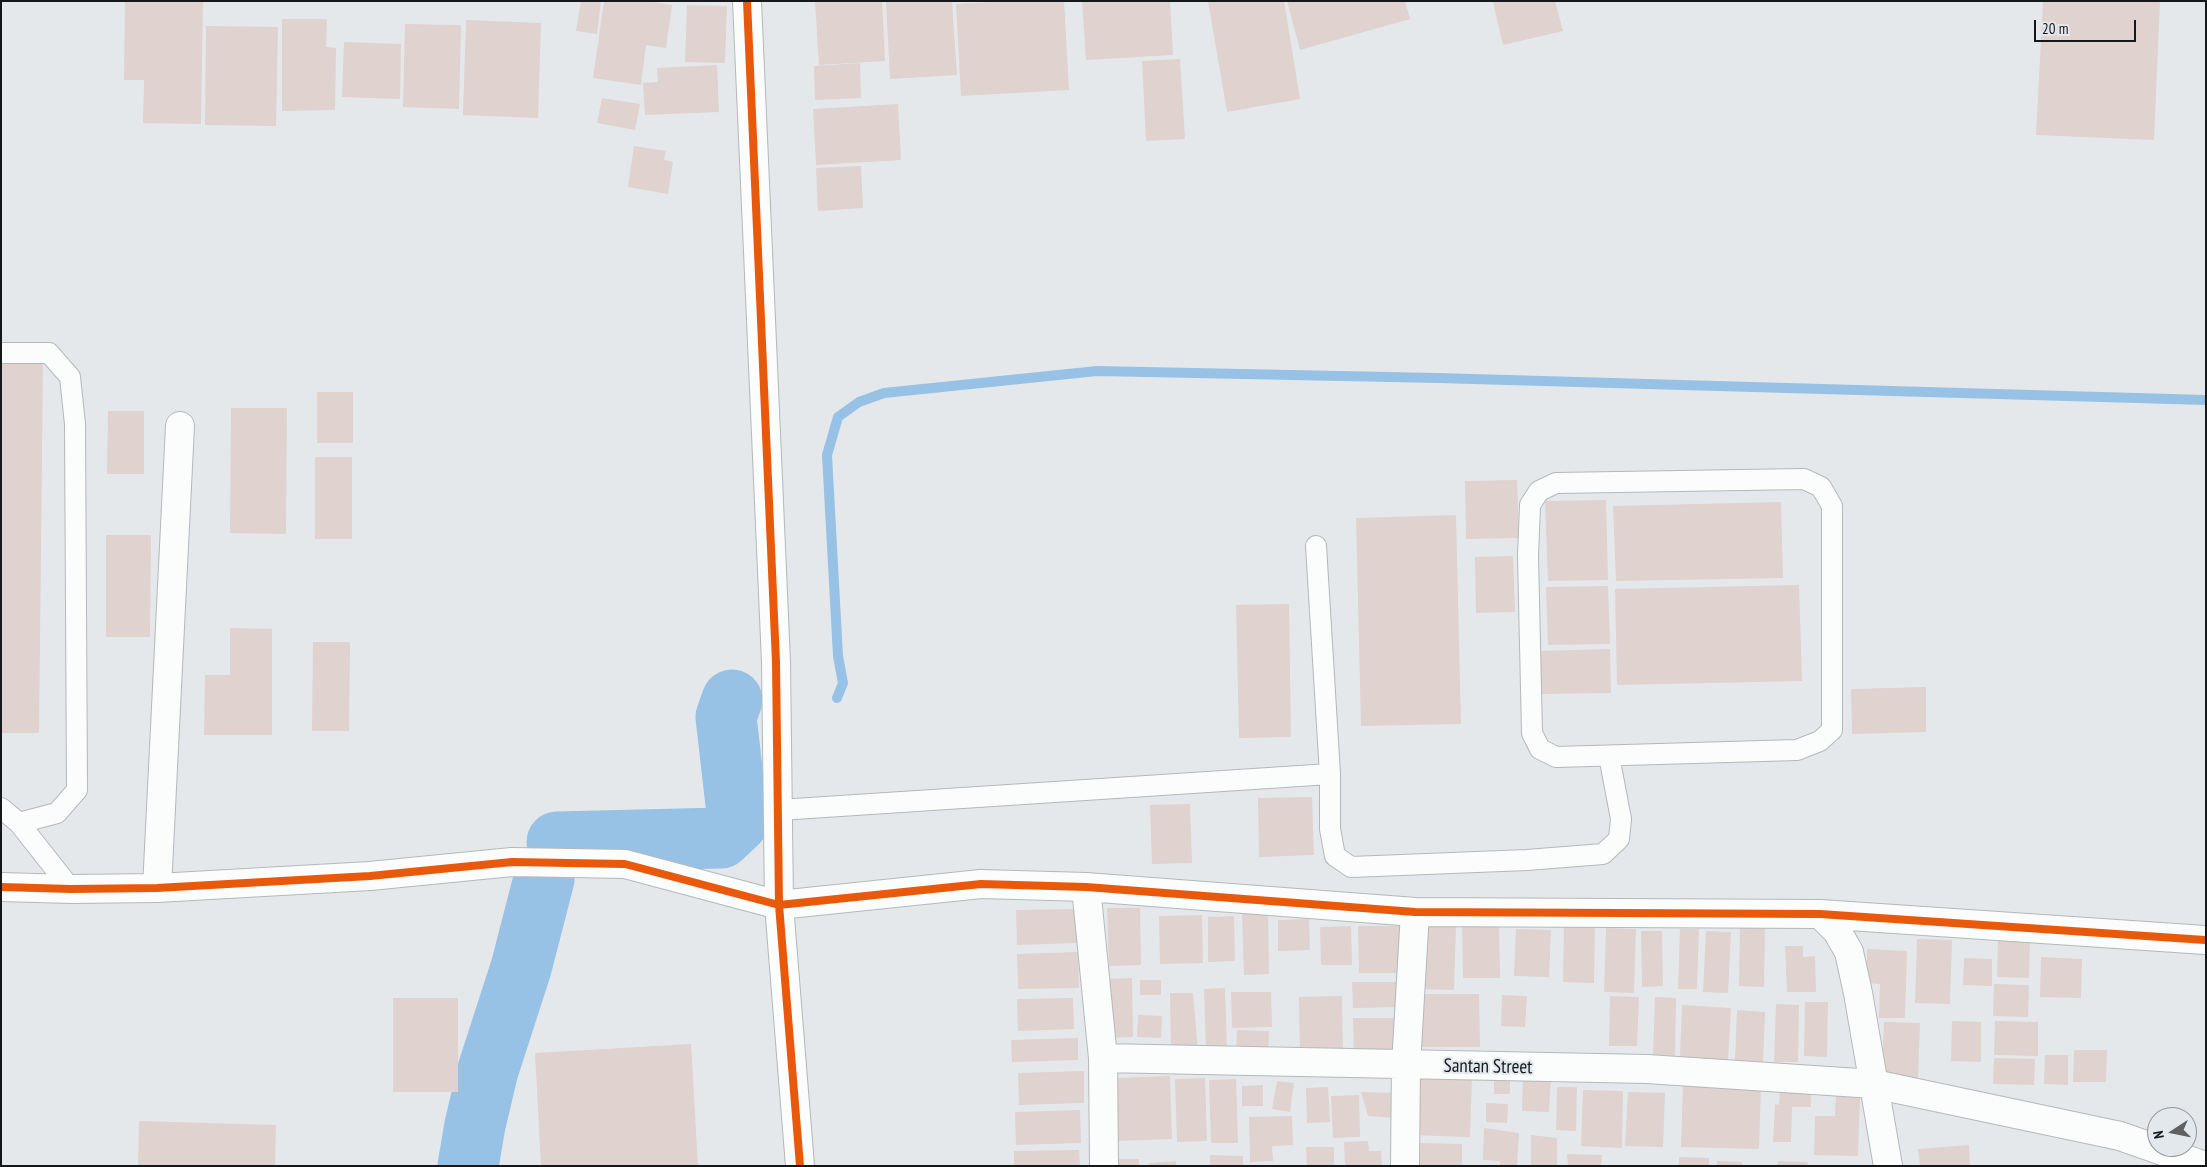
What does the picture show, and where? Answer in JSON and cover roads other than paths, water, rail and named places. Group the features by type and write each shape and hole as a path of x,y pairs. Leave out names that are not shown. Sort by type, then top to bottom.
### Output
{"street":[{"path":"747,1 776,652 779,905 800,1166"},
{"path":"157,888 180,426"},
{"path":"1,887 71,889 157,888 370,876 512,862 625,864 779,905 981,884 1086,888 1415,912 1820,914 2204,940"},
{"path":"1086,888 1103,1058 1104,1166"},
{"path":"1405,1166 1406,1065 1415,912"},
{"path":"1820,914 1837,931 1849,952 1888,1166"},
{"name":"Santan Street","path":"1103,1058 1647,1070 1874,1084 2120,1136 2205,1166"}],"lane":[{"path":"1,353 49,353 70,377 75,424 77,790 57,813 19,823"},
{"path":"1804,479 1820,486 1832,506 1832,730 1820,742 1797,750 1609,756 1556,757 1540,749 1532,733 1528,556 1530,505 1539,491 1556,483 1804,479"},
{"path":"1316,546 1330,774 1330,829 1335,856 1351,867 1527,860 1602,854 1618,839 1622,818 1609,756"},
{"path":"778,810 1330,774"},
{"path":"1,808 19,823 71,889"}],"waterway":[{"path":"837,698 843,683 838,656 827,455 838,417 859,402 884,393 1097,371 1438,378 2206,400"},
{"path":"557,842 721,838 738,822 726,717 732,700"},
{"path":"468,1166 475,1125 488,1070 521,968 544,879"}]}
